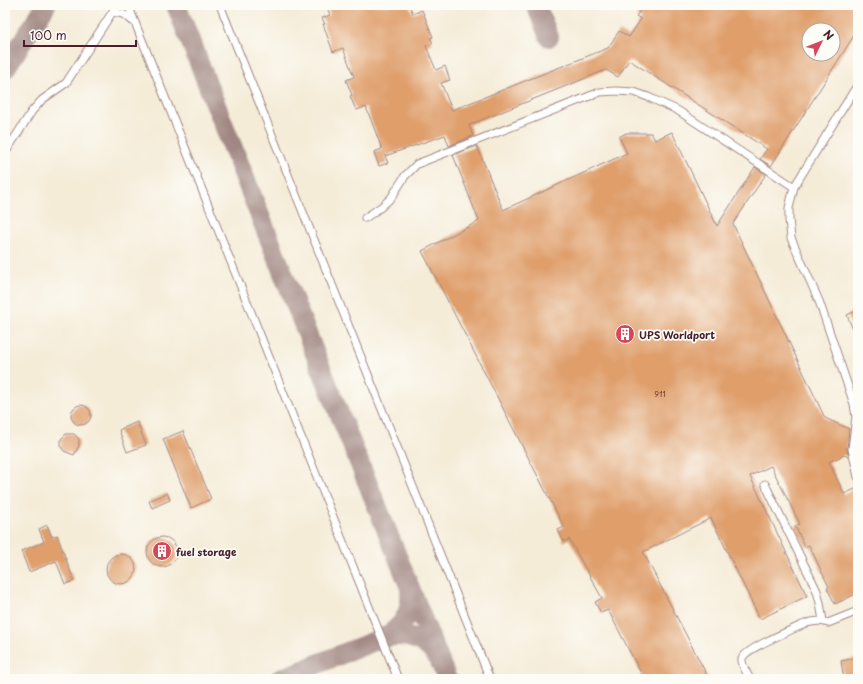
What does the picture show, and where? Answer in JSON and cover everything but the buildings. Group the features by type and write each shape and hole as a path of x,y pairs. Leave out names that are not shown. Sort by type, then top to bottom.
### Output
{"lane":[{"path":"5,153 32,111 42,100 66,83 118,5"},
{"path":"128,5 398,679"},
{"path":"220,5 490,679"},
{"path":"113,12 123,14 135,24"},
{"path":"858,84 794,187 789,208 791,238 819,301 854,404 856,417 852,448 858,477"},
{"path":"364,218 381,207 391,198 405,176 417,164 600,92 634,92 677,110 794,187"},
{"path":"765,484 817,591 824,621"},
{"path":"750,679 742,663 742,658 745,653 807,623 824,621 828,623 858,611"}],"taxiway":[{"path":"5,69 46,5"},
{"path":"176,5 447,679"},
{"path":"536,5 549,37"},
{"path":"280,679 382,638 395,630 400,625 407,613 410,591"},
{"path":"382,638 397,636 412,638 425,645 436,656"}],"place":[{"name":"UPS Worldport","path":"625,334"},
{"name":"fuel storage","path":"162,551"}]}
